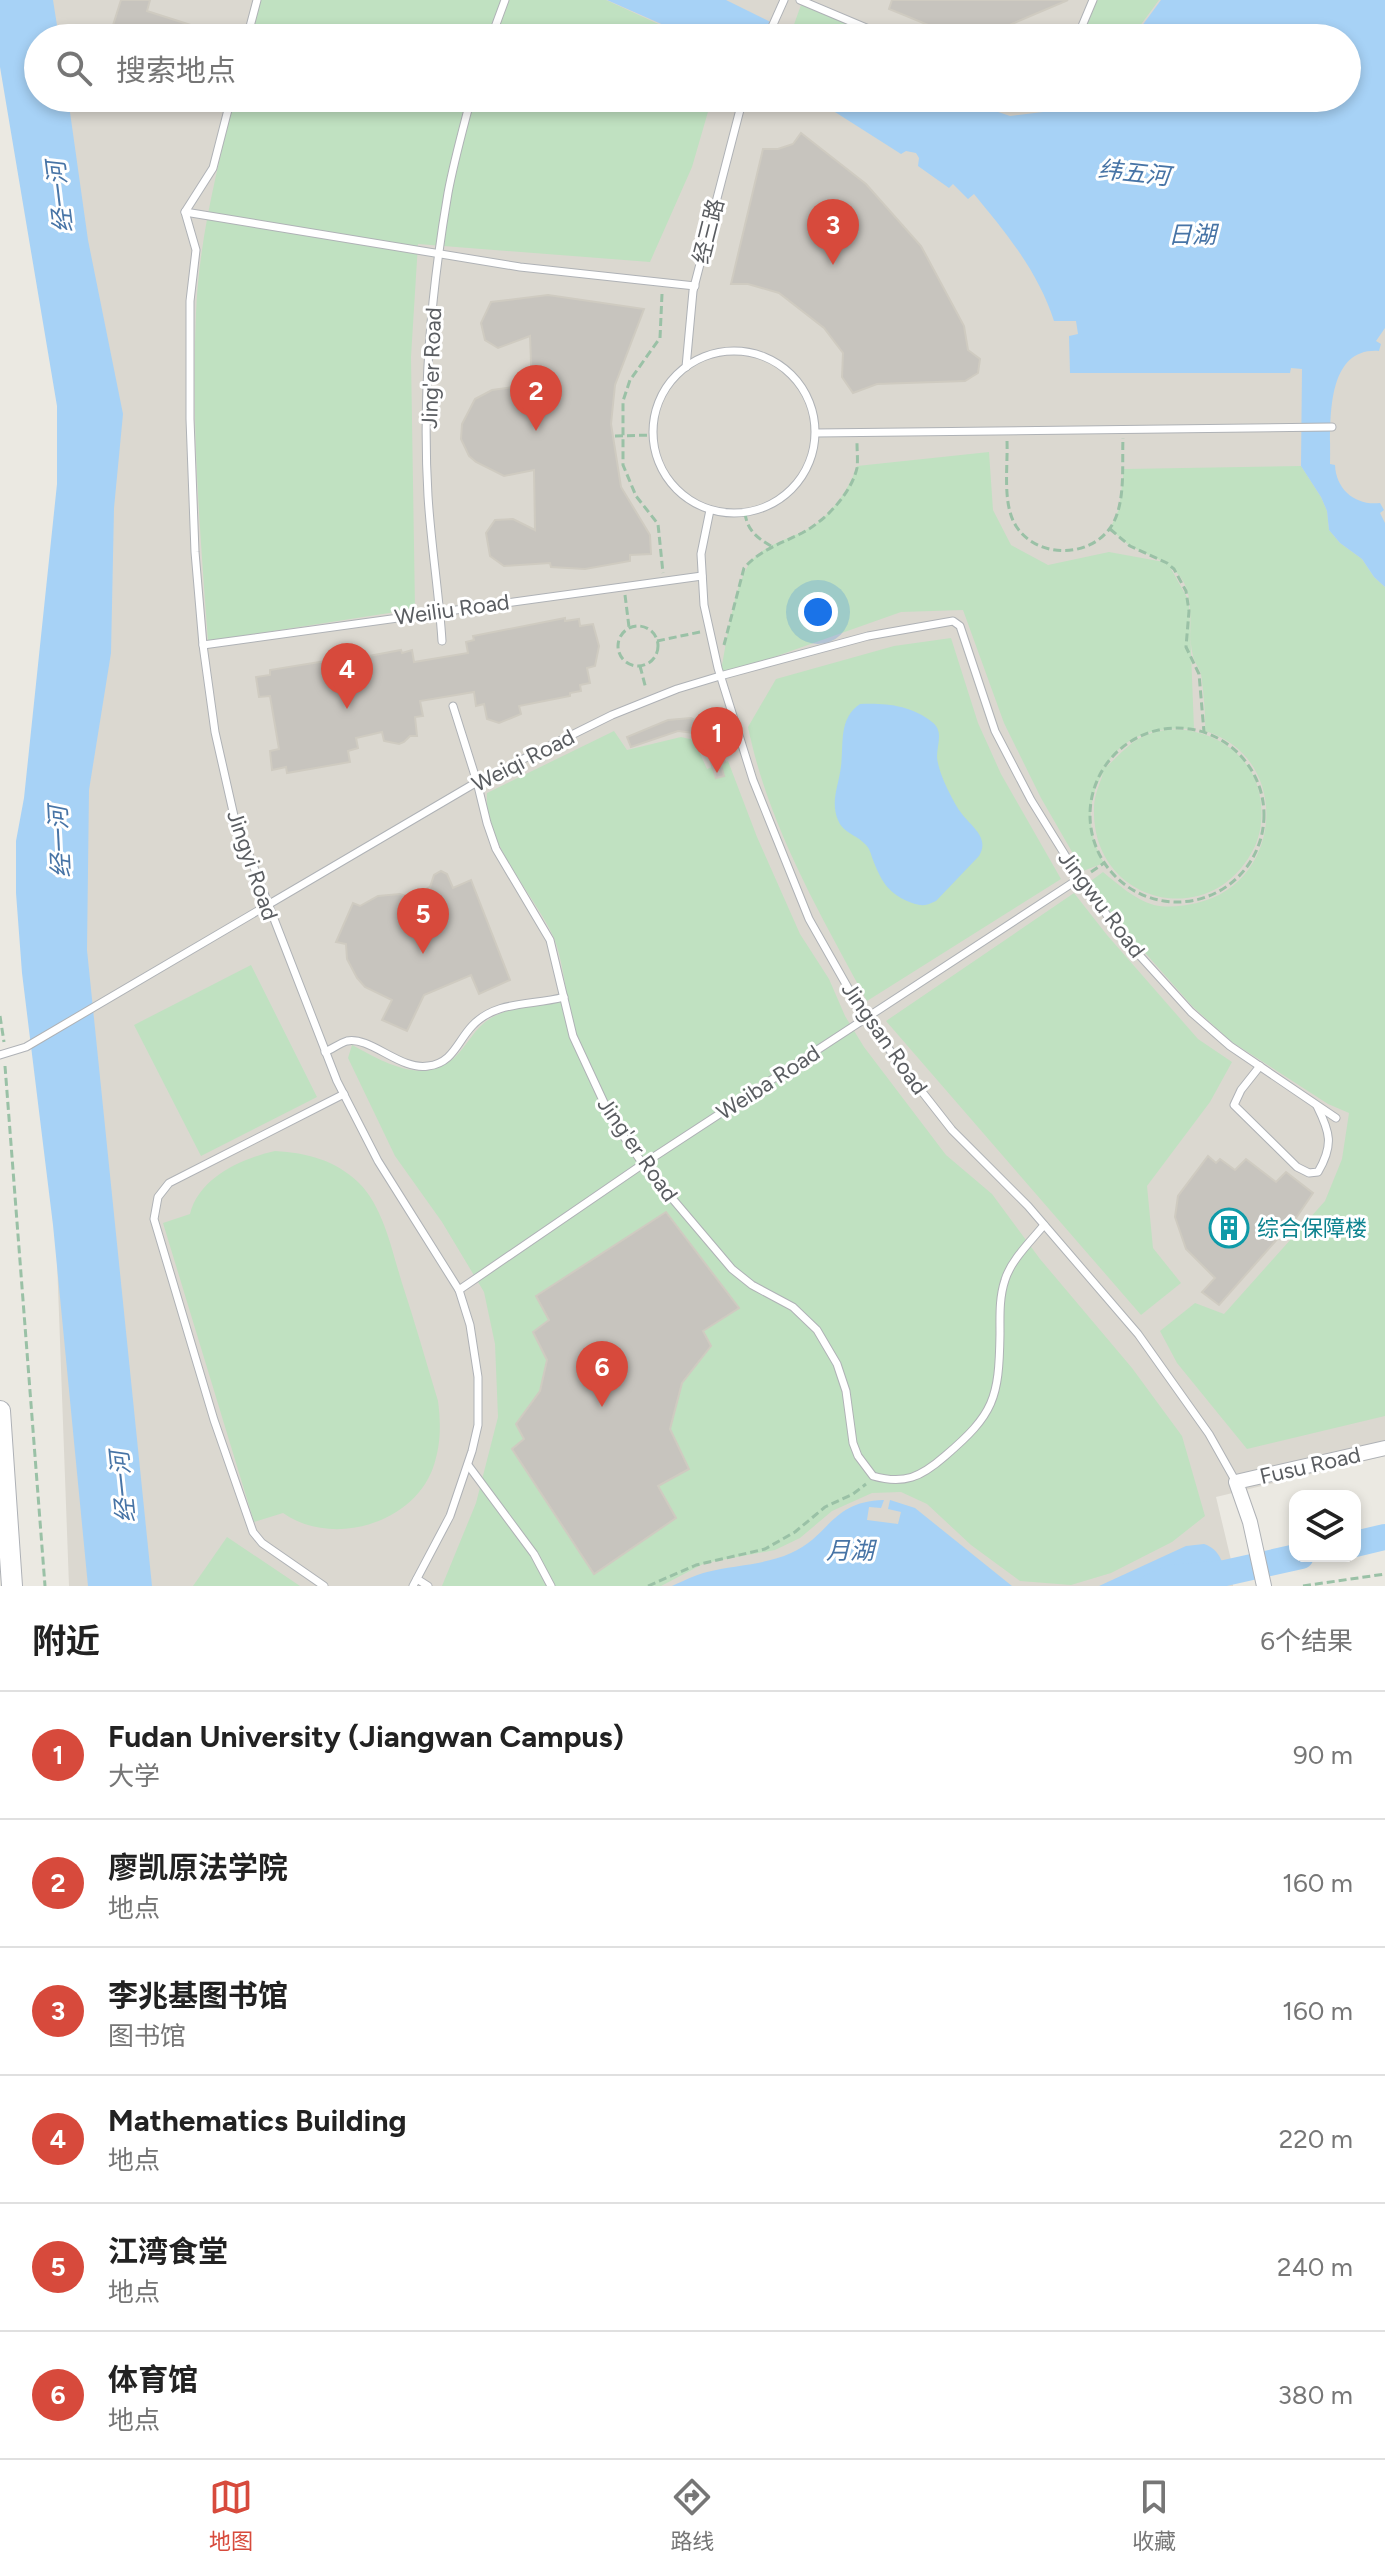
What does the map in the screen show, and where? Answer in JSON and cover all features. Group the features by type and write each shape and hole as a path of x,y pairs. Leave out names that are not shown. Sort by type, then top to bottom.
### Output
{"main road":[{"path":"0,1411 12,1586"}],"street":[{"name":"Fusu Road","path":"1236,1482 1385,1448"},
{"path":"1236,1482 1250,1522 1264,1586"}],"lane":[{"path":"251,24 257,0"},
{"path":"496,24 505,0"},
{"path":"773,24 784,0"},
{"path":"800,0 857,24"},
{"path":"1083,24 1093,0"},
{"path":"227,112 213,168 185,212 520,267 695,286"},
{"name":"Jing'er Road","path":"442,641 428,494 429,369 433,292 449,189 468,112"},
{"name":"经三路","path":"686,367 695,286 739,112"},
{"name":"Jingyi Road","path":"185,212 196,250 190,301 190,419 203,645 215,732 234,816 344,1094 378,1161 465,1300 470,1325 478,1377 478,1425 450,1516 415,1583"},
{"path":"725,351 749,352 774,360 791,373 805,391 814,413 816,433 810,464 797,484 780,500 745,513 710,510 684,497 666,478 653,435 654,419 661,396 686,367 698,359 725,351"},
{"path":"816,433 1332,427"},
{"name":"Jingsan Road","path":"710,510 701,554 702,576 704,605 719,672 753,780 809,919 866,1018 952,1130 1044,1225 1138,1334 1209,1434 1236,1482"},
{"name":"Weiliu Road","path":"203,645 702,576"},
{"name":"Weiqi Road","path":"2,1054 26,1047 477,782 648,701 719,672 868,636 957,622"},
{"name":"Jingwu Road","path":"957,622 995,731 1031,800 1080,878 1121,935 1191,1012 1230,1046 1336,1118"},
{"name":"Jing'er Road","path":"453,706 496,849 550,940 581,1057 612,1120 643,1164 732,1269 752,1285 793,1307 817,1330 829,1347 841,1377 853,1443 858,1456 873,1476"},
{"name":"Weiba Road","path":"459,1290 643,1164 1080,878"},
{"path":"325,1052 349,1041 410,1065 428,1066 450,1057 472,1026 498,1009 564,997"},
{"path":"1260,1066 1241,1090 1234,1105 1297,1167 1309,1173 1318,1172 1329,1144 1329,1129 1316,1104"},
{"path":"324,1586 262,1543 253,1532 214,1420 159,1239 154,1208 158,1197 175,1179 344,1094"},
{"path":"873,1476 893,1481 915,1477 934,1465 982,1421 996,1390 1000,1364 1000,1295 1006,1275 1044,1225"},
{"path":"468,1465 534,1554 551,1586"},
{"path":"415,1583 428,1586"}],"path":[{"path":"663,283 660,338 630,380 623,401 623,465 636,496 658,524 663,580"},
{"path":"1007,429 1008,503 1015,525 1029,540 1047,551 1068,550 1093,542 1110,529 1121,492 1123,431"},
{"path":"719,672 744,568 771,546 818,523 850,486 857,466 857,432"},
{"path":"615,436 653,435"},
{"path":"745,513 746,525 756,537 771,546"},
{"path":"1110,529 1130,546 1167,563 1174,569 1186,591 1189,611 1186,647 1199,674 1204,732"},
{"path":"624,585 629,627"},
{"path":"629,627 650,629 657,641 656,654 640,666 625,661 618,649 620,636 629,627"},
{"path":"657,641 709,630"},
{"path":"640,666 648,701"},
{"path":"1170,727 1204,732 1228,743 1251,768 1261,789 1265,810 1264,829 1251,862 1218,892 1200,899 1178,902 1148,898 1131,890 1104,863 1092,836 1091,796 1110,757 1132,740 1154,729 1170,727"},
{"path":"1080,878 1104,863"},
{"path":"0,1016 45,1586"},
{"path":"648,1586 696,1565 765,1549 795,1532 829,1505 861,1489 873,1476"},
{"path":"1303,1586 1385,1574"}],"shaded area":[{"path":"23,0 1385,0 1385,1456 1216,1497 1232,1564 1233,1586 69,1586 43,879 76,411 37,112 1361,112 1361,24 26,24"}],"green space":[{"path":"260,0 606,0 658,24 254,24"},
{"path":"1093,0 1159,0 1141,24 1083,24"},
{"path":"801,5 848,24 794,24"},
{"path":"232,112 708,112 692,167 650,262 418,244 411,357 415,609 208,641 195,436 195,354 198,286 216,178"},
{"path":"989,452 993,510 1011,545 1048,565 1109,552 1164,562 1130,546 1110,529 1119,509 1124,469 1301,466 1321,497 1327,511 1329,530 1340,543 1362,559 1385,587 1385,1416 1247,1449 1177,1363 1160,1331 1195,1303 1224,1314 1325,1201 1342,1159 1349,1113 1328,1104 1232,1042 1193,1007 1117,921 1088,883 1103,872 1127,891 1154,905 1197,903 1226,891 1247,871 1261,847 1266,819 1264,792 1253,766 1233,745 1205,731 1201,674 1191,644 1189,597 1180,576 1170,567 1189,601 1194,729 1155,731 1131,740 1112,756 1105,768 1136,740 1157,732 1189,731 1205,735 1233,750 1244,762 1253,775 1262,810 1255,846 1236,874 1212,891 1185,898 1158,896 1133,886 1112,867 1098,841 1094,808 1103,773 1094,795 1091,818 1094,841 1104,863 1083,871 1041,798 1004,723 963,610 901,612 720,676 736,596 747,567 769,547 819,522 842,496 857,466"},
{"path":"951,638 978,723 1001,774 1061,879 867,1001 782,834 768,799 748,727 776,679 894,646"},
{"path":"614,731 627,750 681,737 694,740 707,769 728,761 757,837 800,934 829,979 845,1016 864,1047 946,1155 992,1194 1040,1259 1132,1368 1182,1436 1205,1516 1172,1542 1111,1573 1071,1585 1020,1581 971,1545 927,1504 901,1492 872,1493 832,1511 800,1538 775,1550 705,1563 661,1586 442,1586 476,1503 498,1417 495,1344 484,1292 442,1222 395,1156 348,1058 352,1045 389,1064 429,1070 454,1058 491,1018 518,1008 568,999 554,938 501,849 488,812 487,793"},
{"path":"1074,893 1198,1039 1232,1062 1210,1102 1147,1186 1153,1248 1181,1283 1141,1315 886,1021"},
{"path":"251,965 317,1097 201,1156 134,1025"},
{"path":"275,1151 310,1156 331,1163 350,1175 368,1193 386,1230 438,1401 438,1451 422,1488 407,1504 368,1525 346,1529 324,1528 302,1523 283,1513 254,1522 163,1223 190,1214 203,1190 224,1171"},
{"path":"227,1537 300,1586 193,1586"}],"water":[{"name":"经一河","path":"0,0 53,0 57,24 24,24 24,112 70,112 88,240 123,414 114,508 111,653 89,790 87,950 152,1586 88,1586 53,1225 22,973 16,841 24,798 57,484 57,406 0,67"},
{"path":"607,0 726,0 775,24 661,24"},
{"name":"日湖","path":"1161,0 1385,0 1385,328 1376,341 1381,344 1379,351 1361,353 1348,362 1339,376 1331,411 1330,464 1335,465 1343,489 1355,499 1380,503 1384,510 1380,513 1385,523 1385,587 1362,559 1340,543 1329,530 1327,511 1321,497 1301,466 1302,369 1291,368 1290,373 1070,373 1069,336 1078,334 1076,321 1054,321 1030,269 974,194 968,199 953,184 949,188 918,166 916,153 906,151 901,154 835,112 998,112 1010,116 1043,112 1361,112 1361,24 1143,24"},
{"path":"860,704 907,709 924,716 936,726 939,734 937,757 943,779 958,809 981,838 979,856 936,901 928,904 911,903 890,889 879,874 868,847 843,828 838,820 835,800 843,732 848,717"},
{"name":"月湖","path":"884,1500 881,1508 869,1507 867,1520 898,1524 901,1512 888,1509 890,1500 915,1508 1012,1586 672,1586 707,1572 771,1560 791,1553 852,1506"},
{"path":"1186,1546 1210,1546 1221,1559 1223,1581 1199,1586 1099,1586"}],"building":[{"path":"121,0 150,0 147,11 188,24 113,24"},
{"path":"892,0 1068,0 1012,24 926,24 889,9"},
{"path":"801,133 866,184 921,246 964,326 968,350 980,359 978,373 965,381 877,384 853,393 842,377 843,353 824,328 779,293 748,284 731,284 763,149 778,149 793,144"},
{"path":"548,295 644,309 615,385 611,424 621,487 650,535 651,554 630,555 630,561 585,569 551,567 550,563 504,566 490,556 486,533 495,520 513,519 535,530 534,470 504,476 476,462 469,456 461,439 462,424 475,399 492,390 513,387 532,390 530,336 498,348 485,340 481,323 491,302"},
{"path":"565,618 565,621 579,619 580,626 593,624 599,646 595,666 587,668 590,683 580,685 581,691 519,706 521,714 499,723 487,719 484,704 476,706 474,692 420,701 423,716 415,717 417,736 410,736 399,744 384,741 382,732 356,738 358,748 348,751 350,762 287,773 286,767 272,770 270,751 279,749 270,696 259,697 256,677 270,675 270,670 332,660 332,663 401,650 402,653 412,650 414,662 468,653 466,642 474,640 473,636"},
{"path":"705,717 725,762 721,765 724,776 716,778 705,744 694,733 678,731 631,747 627,737 668,720 691,718 699,722 698,719"},
{"path":"441,871 447,874 453,888 471,880 510,980 479,994 471,975 424,995 407,1031 382,1020 392,1000 365,987 347,959 346,944 336,942 353,903 360,906 378,896 400,894 409,897 430,887 434,875"},
{"name":"综合保障楼","path":"1208,1156 1216,1163 1220,1159 1235,1170 1246,1159 1276,1182 1286,1172 1313,1193 1296,1218 1290,1215 1277,1233 1280,1236 1219,1305 1202,1292 1215,1278 1186,1249 1175,1217 1178,1196"},
{"path":"666,1212 739,1308 703,1331 711,1346 682,1383 670,1429 689,1469 658,1486 676,1518 594,1574 512,1449 524,1439 516,1424 540,1391 547,1360 533,1332 549,1320 536,1296"}],"waterway":[{"path":"1361,1543 1385,1537"},
{"path":"1152,1586 1172,1578 1225,1573 1289,1559"}],"place":[{"name":"李兆基图书馆","path":"833,265"},
{"name":"廖凯原法学院","path":"536,431"},
{"name":"Mathematics Building","path":"347,709"},
{"name":"Fudan University (Jiangwan Campus)","path":"717,773"},
{"name":"江湾食堂","path":"423,954"},
{"name":"综合保障楼","path":"1229,1228"},
{"name":"体育馆","path":"602,1407"}],"water label":[{"name":"纬五河","path":"1134,173"}]}
